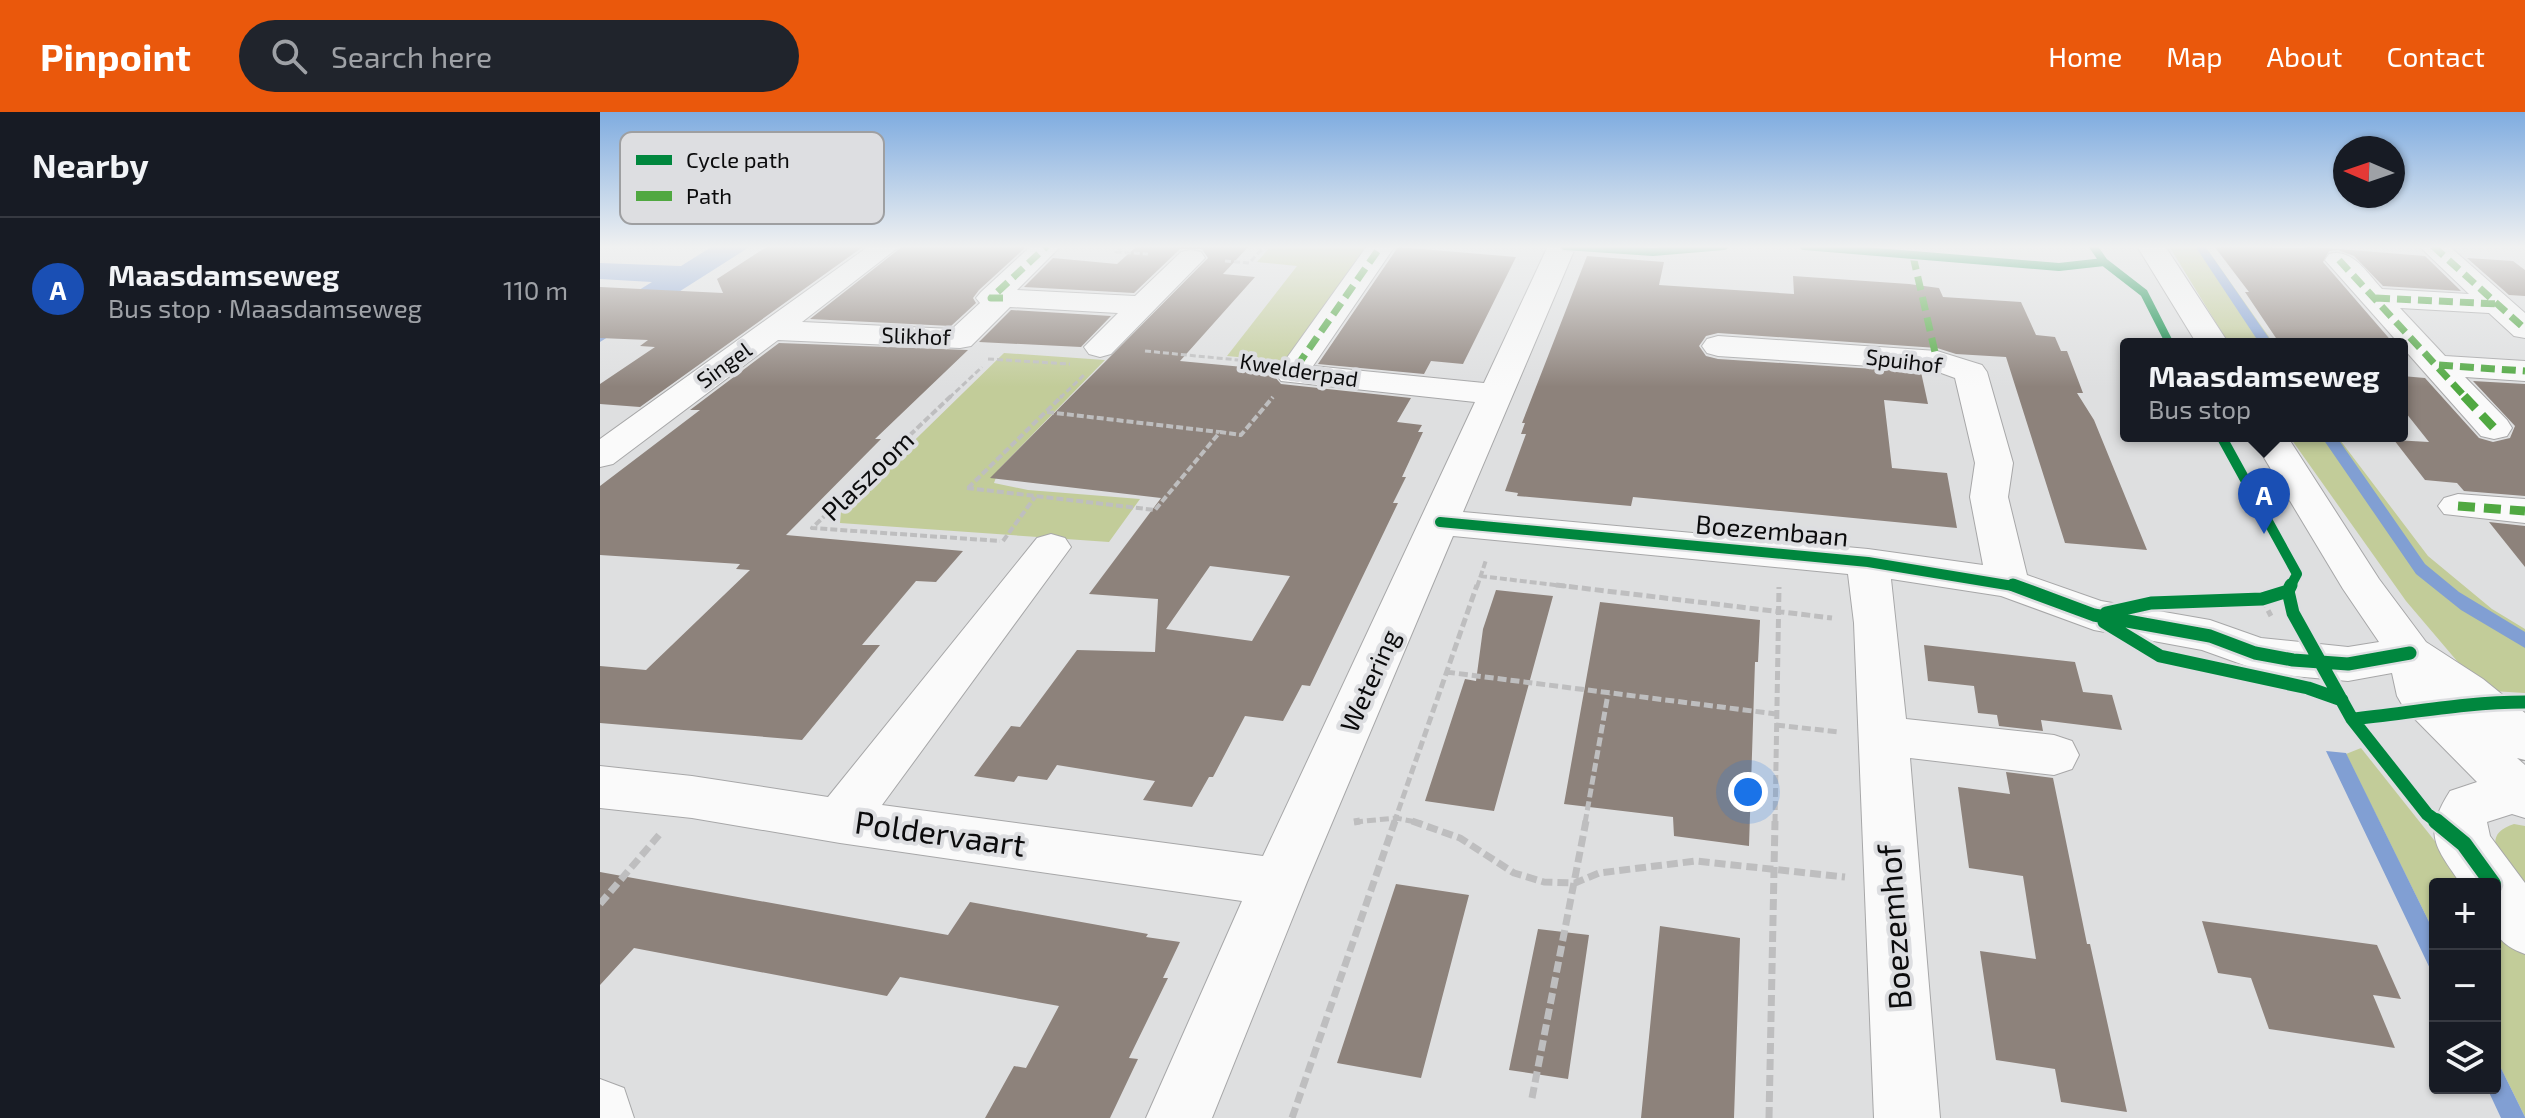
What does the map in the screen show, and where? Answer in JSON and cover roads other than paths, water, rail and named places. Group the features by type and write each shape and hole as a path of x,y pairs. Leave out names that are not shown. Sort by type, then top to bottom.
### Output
{"street":[{"name":"Singel","path":"600,456 822,293"},
{"path":"996,293 991,298 1142,305"},
{"path":"1103,353 1155,293"},
{"name":"Kwelderpad","path":"1348,293 1295,370 1497,394"},
{"name":"Wetering","path":"1179,1118 1279,882 1541,293"},
{"path":"2181,293 2209,338"},
{"path":"2371,293 2494,428"},
{"path":"2486,293 2525,329"},
{"name":"Slikhof","path":"771,330 960,339 1003,298"},
{"path":"2376,298 2498,304"},
{"name":"Spuihof","path":"1718,346 1937,361 1970,372 1994,463 1989,497 2008,583"},
{"path":"2439,365 2525,371"},
{"path":"2273,442 2364,589 2410,653 2421,696 2523,780 2469,806 2460,821 2464,844 2489,878"},
{"path":"2458,506 2525,511"},
{"name":"Boezembaan","path":"1440,522 1868,562 2008,583 2094,615 2210,636 2255,653 2321,663 2348,664 2410,653"},
{"path":"840,821 1051,547"},
{"name":"Boezemhof","path":"1868,562 1884,736 1907,1118"},
{"name":"Boezembaan","path":"2210,636 2247,631 2296,612 2324,633 2410,653"},
{"path":"1884,736 2054,755"},
{"name":"Poldervaart","path":"600,787 692,797 840,821 1279,882"},
{"path":"2501,895 2525,928"}],"water":[{"path":"634,293 677,293 600,342 600,314"},
{"path":"2226,293 2238,293 2269,338 2256,338"},
{"path":"2325,442 2340,442 2425,564 2459,592 2525,632 2525,648 2461,610 2416,574"},
{"path":"2326,751 2346,753 2429,922 2429,966"},
{"path":"2501,1068 2525,1118 2501,1118 2490,1094 2501,1094"}],"place":[{"name":"Maasdamseweg","path":"2264,534"}]}
